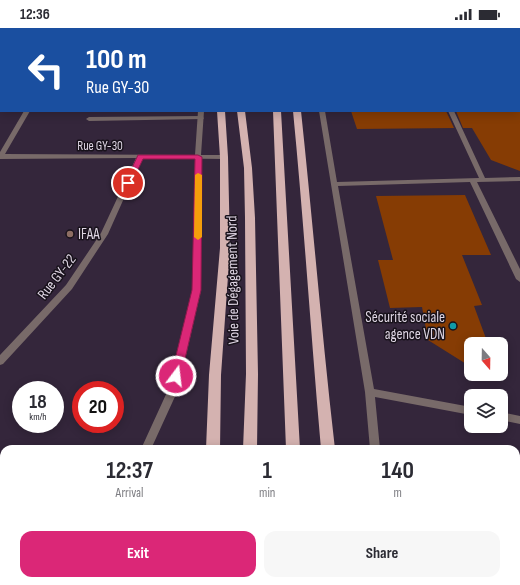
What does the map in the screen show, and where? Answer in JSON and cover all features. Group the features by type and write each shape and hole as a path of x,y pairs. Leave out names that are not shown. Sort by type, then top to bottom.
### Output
{"highway":[{"path":"213,445 214,375 220,325 225,248 224,157 221,112"},
{"name":"Voie de Dégagement Nord","path":"241,112 248,168 252,301 250,445"},
{"path":"277,112 293,445"},
{"path":"297,112 309,231 316,333 328,445"}],"street":[{"path":"0,156 26,112"},
{"path":"148,445 173,390 197,290 198,157 201,112"},
{"path":"322,112 370,392 375,445"},
{"path":"450,112 484,180"},
{"path":"89,119 200,118"},
{"name":"Rue GY-30","path":"0,156 224,157"},
{"name":"Rue GY-22","path":"0,361 69,288 104,234 140,157"},
{"path":"335,184 520,179"},
{"path":"472,181 520,279"},
{"path":"370,392 464,410"},
{"path":"508,417 520,420"}],"building":[{"path":"351,112 446,112 454,128 357,129"},
{"path":"456,112 520,112 520,171 491,160 472,128 463,128"},
{"path":"465,195 491,255 462,255 482,305 474,306 485,337 464,337 464,363 428,340 422,307 390,308 378,260 393,260 376,196"}],"slow traffic":[{"path":"198,175 198,237"}],"place":[{"name":"IFAA","path":"70,234"},
{"name":"Sécurité sociale agence VDN","path":"453,326"}],"route":[{"path":"128,183 140,157 198,157 197,290 176,376"}]}
